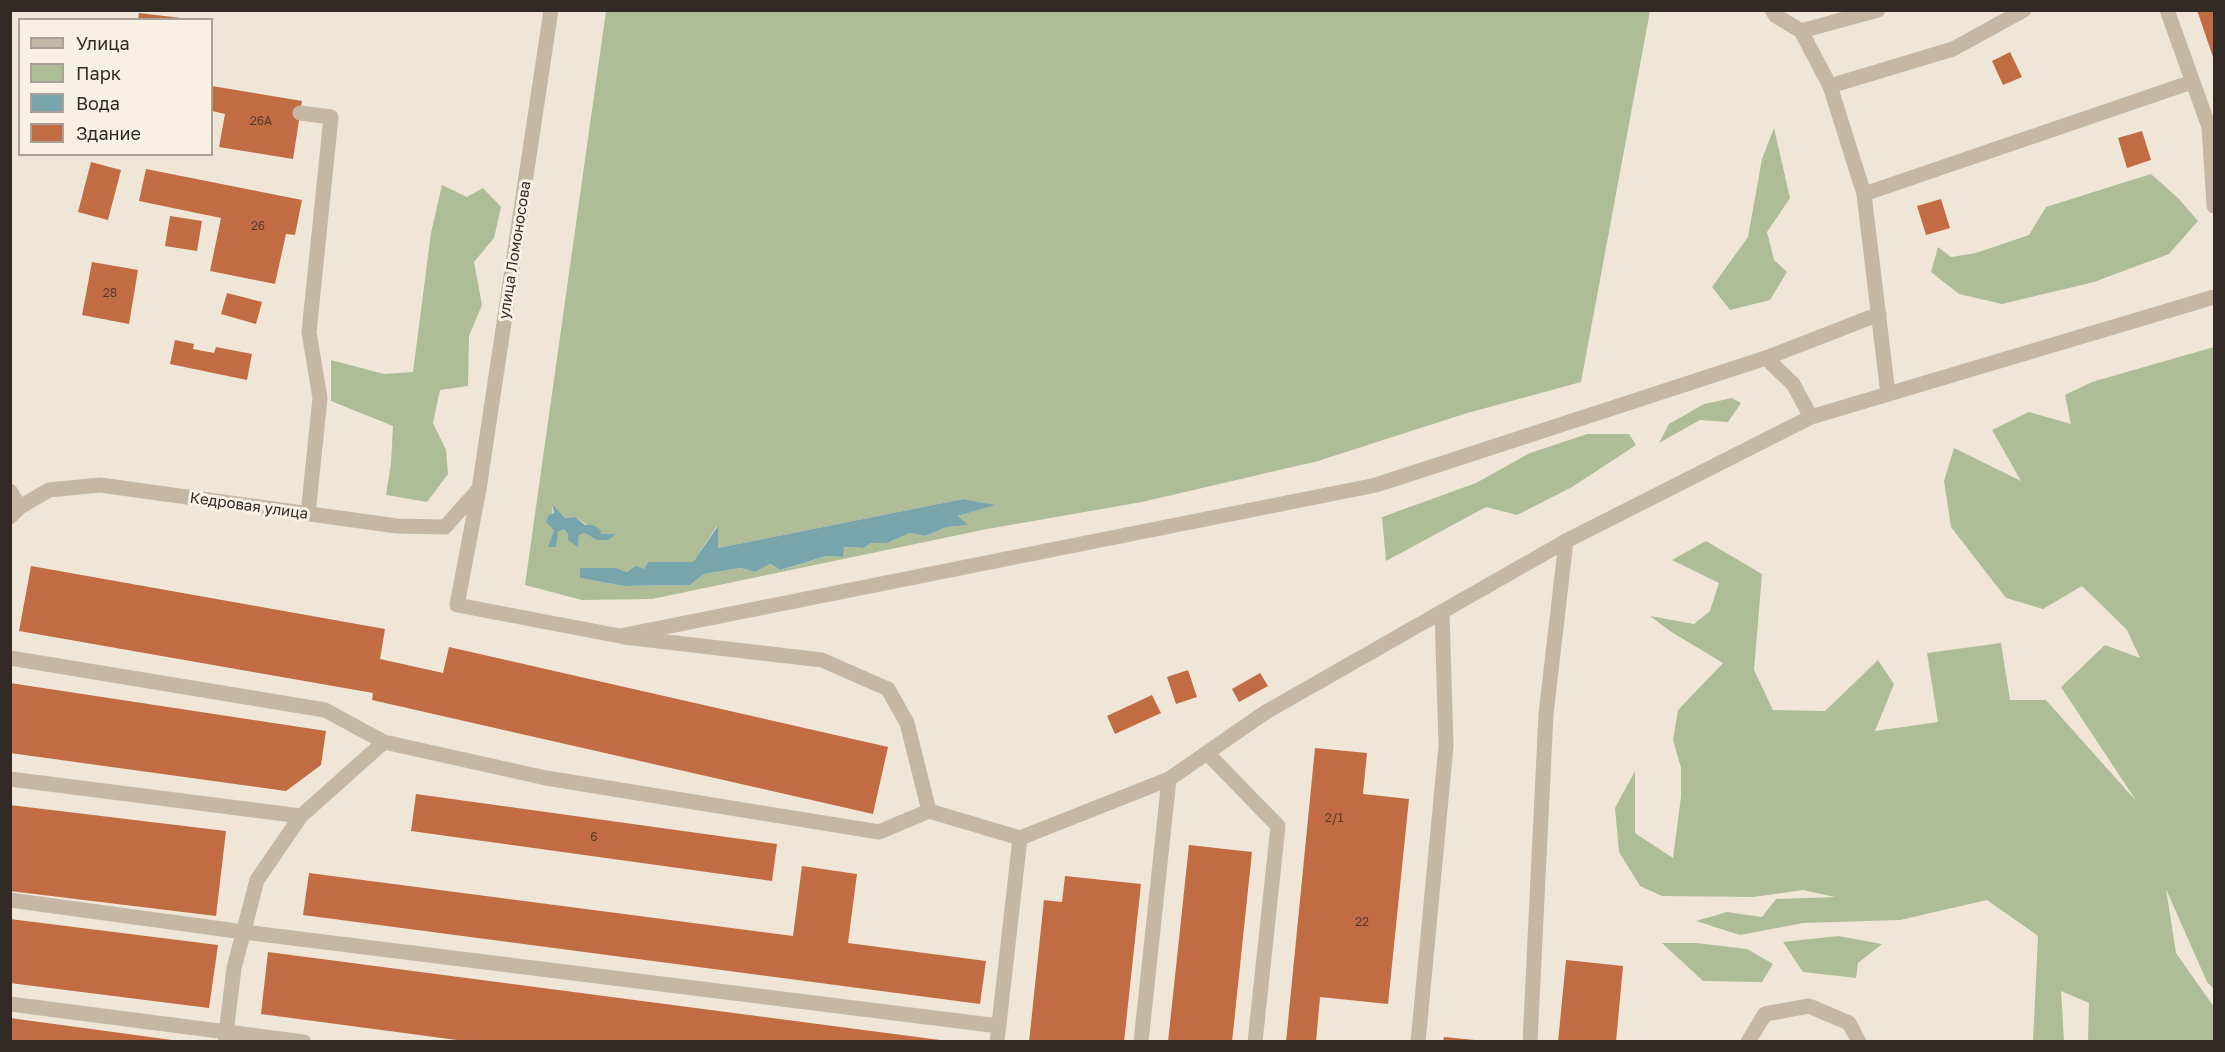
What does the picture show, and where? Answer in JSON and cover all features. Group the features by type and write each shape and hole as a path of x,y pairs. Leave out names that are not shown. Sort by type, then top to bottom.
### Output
{"street":[{"name":"улица Ломоносова","path":"551,10 479,489 457,605 620,636"},
{"path":"1772,10 1776,16 1802,31 1830,86 1864,194 1888,394"},
{"path":"1802,31 1878,10"},
{"path":"1830,86 1953,49 2024,10"},
{"path":"2168,10 2209,127 2214,206"},
{"path":"1864,194 2192,82"},
{"path":"300,112 331,117 309,332 320,398 308,514"},
{"path":"10,658 325,710 384,742 546,778 879,832 928,811 1020,838 1169,779 1266,712 1566,541 1811,417 2214,297"},
{"path":"620,636 1376,485 1766,358 1878,314"},
{"path":"1766,358 1793,384 1811,417"},
{"name":"Кедровая улица","path":"15,512 49,489 100,485 397,526 445,527 479,489"},
{"path":"10,491 15,512"},
{"path":"1530,1041 1546,714 1566,541"},
{"path":"1418,1041 1446,746 1442,612"},
{"path":"620,636 822,660 888,690 908,723 928,811"},
{"path":"225,1036 234,969 257,880 301,816 384,742"},
{"path":"1207,753 1278,826 1255,1041"},
{"path":"10,779 301,816"},
{"path":"1141,1041 1169,779"},
{"path":"997,1041 1020,838"},
{"path":"10,900 244,932 999,1026"},
{"path":"10,1004 225,1036 304,1041"},
{"path":"1748,1041 1765,1014 1809,1006 1849,1023 1859,1041"}],"green space":[{"path":"606,11 1650,11 1581,382 1464,414 1318,461 1142,502 987,529 652,599 582,600 525,585","holes":["963,499 995,505 958,516 967,525 947,527 925,536 910,533 887,543 871,543 864,548 843,547 842,557 826,556 782,570 769,564 755,572 741,568 704,574 690,585 624,586 580,578 581,568 616,568 627,572 644,569 648,562 693,562 717,526 718,548","552,505 565,518 575,517 600,534 610,534 596,540 585,533 579,535 578,546 564,529 559,531 549,547 554,530"]},
{"path":"1774,128 1790,198 1767,232 1774,260 1787,272 1770,300 1730,310 1712,287 1748,237 1762,159"},
{"path":"2151,174 2178,198 2198,221 2169,254 2094,282 2002,304 1959,294 1931,272 1938,247 1951,257 1976,253 2029,235 2046,207"},
{"path":"442,185 467,197 483,188 501,207 494,238 474,262 482,305 469,336 468,386 440,390 433,423 446,450 448,474 427,502 386,495 393,426 331,401 331,360 384,374 413,372 431,233"},
{"path":"2214,347 2214,989 2207,982 2166,889 2176,953 2214,1007 2214,1041 2088,1041 2089,1003 2061,991 2064,1041 2033,1041 2038,936 1987,900 1900,920 1803,923 1740,935 1696,921 1727,912 1762,917 1776,899 1835,897 1803,890 1754,897 1662,896 1640,886 1619,852 1615,808 1635,771 1635,833 1673,858 1681,797 1681,768 1673,740 1678,710 1723,663 1650,616 1694,624 1710,611 1719,583 1672,560 1706,541 1762,574 1754,670 1773,710 1825,711 1878,660 1894,684 1875,731 1938,722 1927,653 2001,643 2010,700 2046,700 2137,802 2061,687 2105,645 2140,658 2127,630 2082,586 2043,609 2006,598 1951,527 1944,481 1954,448 2021,481 1992,430 2029,412 2071,424 2065,395 2092,382"},
{"path":"1732,398 1741,403 1728,422 1700,420 1659,443 1669,424 1704,404"},
{"path":"1587,434 1629,434 1636,445 1572,487 1517,515 1486,507 1386,561 1382,517 1476,483 1530,453"},
{"path":"1838,936 1882,944 1858,963 1856,978 1803,972 1783,942"},
{"path":"1662,943 1697,943 1747,949 1773,964 1762,982 1703,981"}],"water":[{"path":"963,499 996,505 958,516 968,525 947,527 925,536 910,533 887,543 871,543 864,548 844,547 843,557 826,556 781,570 770,564 755,572 741,568 704,574 690,585 624,586 580,578 580,568 616,568 627,572 636,566 644,569 648,562 693,562 718,526 718,548"},
{"path":"552,504 565,518 575,517 585,525 593,525 601,530 600,534 616,534 608,540 596,540 585,533 579,535 578,547 568,540 568,534 564,529 558,532 556,547 548,547 554,530 546,522 548,516 554,513"}],"building":[{"path":"2197,10 2214,10 2214,60"},
{"path":"139,13 181,18 138,18"},
{"path":"2010,52 2022,77 2003,85 1992,61"},
{"path":"213,86 302,101 293,159 219,147 225,114 213,111"},
{"path":"2142,131 2151,160 2127,168 2118,138"},
{"path":"91,162 121,170 108,220 78,212"},
{"path":"146,169 302,200 295,235 286,234 275,284 210,271 221,218 139,201"},
{"path":"1941,199 1950,228 1926,235 1917,206"},
{"path":"170,216 202,221 197,251 165,246"},
{"path":"92,262 138,270 129,324 82,315"},
{"path":"227,293 262,302 256,324 221,314"},
{"path":"175,340 194,344 193,349 214,353 216,347 252,354 247,380 170,364"},
{"path":"31,566 385,629 380,659 443,673 449,647 888,747 873,814 372,700 373,693 19,631"},
{"path":"1188,670 1197,697 1176,704 1167,677"},
{"path":"1260,673 1268,686 1239,702 1232,689"},
{"path":"10,683 326,731 321,765 286,791 10,753"},
{"path":"1152,695 1161,713 1115,734 1107,716"},
{"path":"1315,748 1367,753 1363,794 1409,799 1388,1004 1320,997 1316,1042 1286,1042"},
{"path":"416,794 777,844 772,881 411,831"},
{"path":"10,805 226,831 216,916 10,891"},
{"path":"1189,845 1252,852 1232,1042 1168,1042"},
{"path":"802,866 857,874 848,943 986,961 980,1004 303,915 309,873 793,936"},
{"path":"1065,876 1141,884 1124,1042 1029,1042 1044,900 1062,902"},
{"path":"10,919 218,945 209,1008 10,983"},
{"path":"268,952 940,1040 940,1042 472,1042 261,1014"},
{"path":"1566,960 1623,966 1616,1042 1558,1042"},
{"path":"10,1018 172,1040 172,1042 10,1042"},
{"path":"1444,1037 1475,1040 1475,1042 1443,1042"}]}
